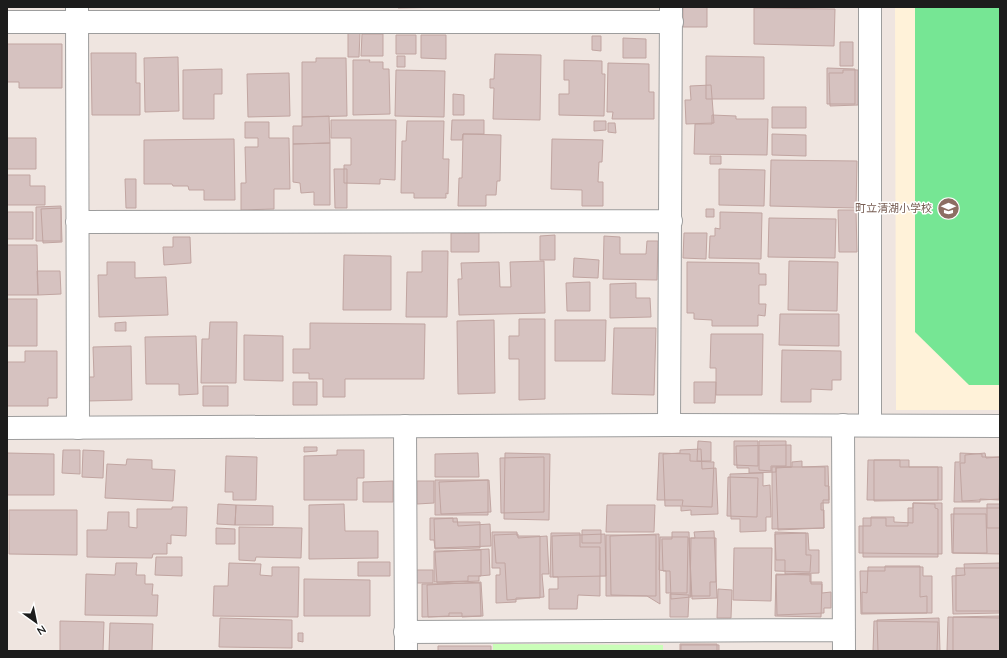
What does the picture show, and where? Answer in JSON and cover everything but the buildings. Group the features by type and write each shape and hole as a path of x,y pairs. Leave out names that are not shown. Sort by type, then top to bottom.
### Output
{"street":[{"path":"870,7 870,425"},
{"path":"77,14 78,428"},
{"path":"7,22 77,14 671,15 669,425"},
{"path":"77,222 671,221"},
{"path":"7,428 669,425 1000,426"},
{"path":"405,426 406,641 844,641 843,425"}],"shaded area":[{"name":"町立清湖小学校","path":"895,7 1000,7 1000,410 896,410"}],"green space":[{"name":"町立清湖小学校","path":"915,7 1000,7 1000,385 969,385 915,332"},
{"path":"493,644 663,645 663,651 493,651"}],"place":[{"name":"町立清湖小学校","path":"948,208"}]}
